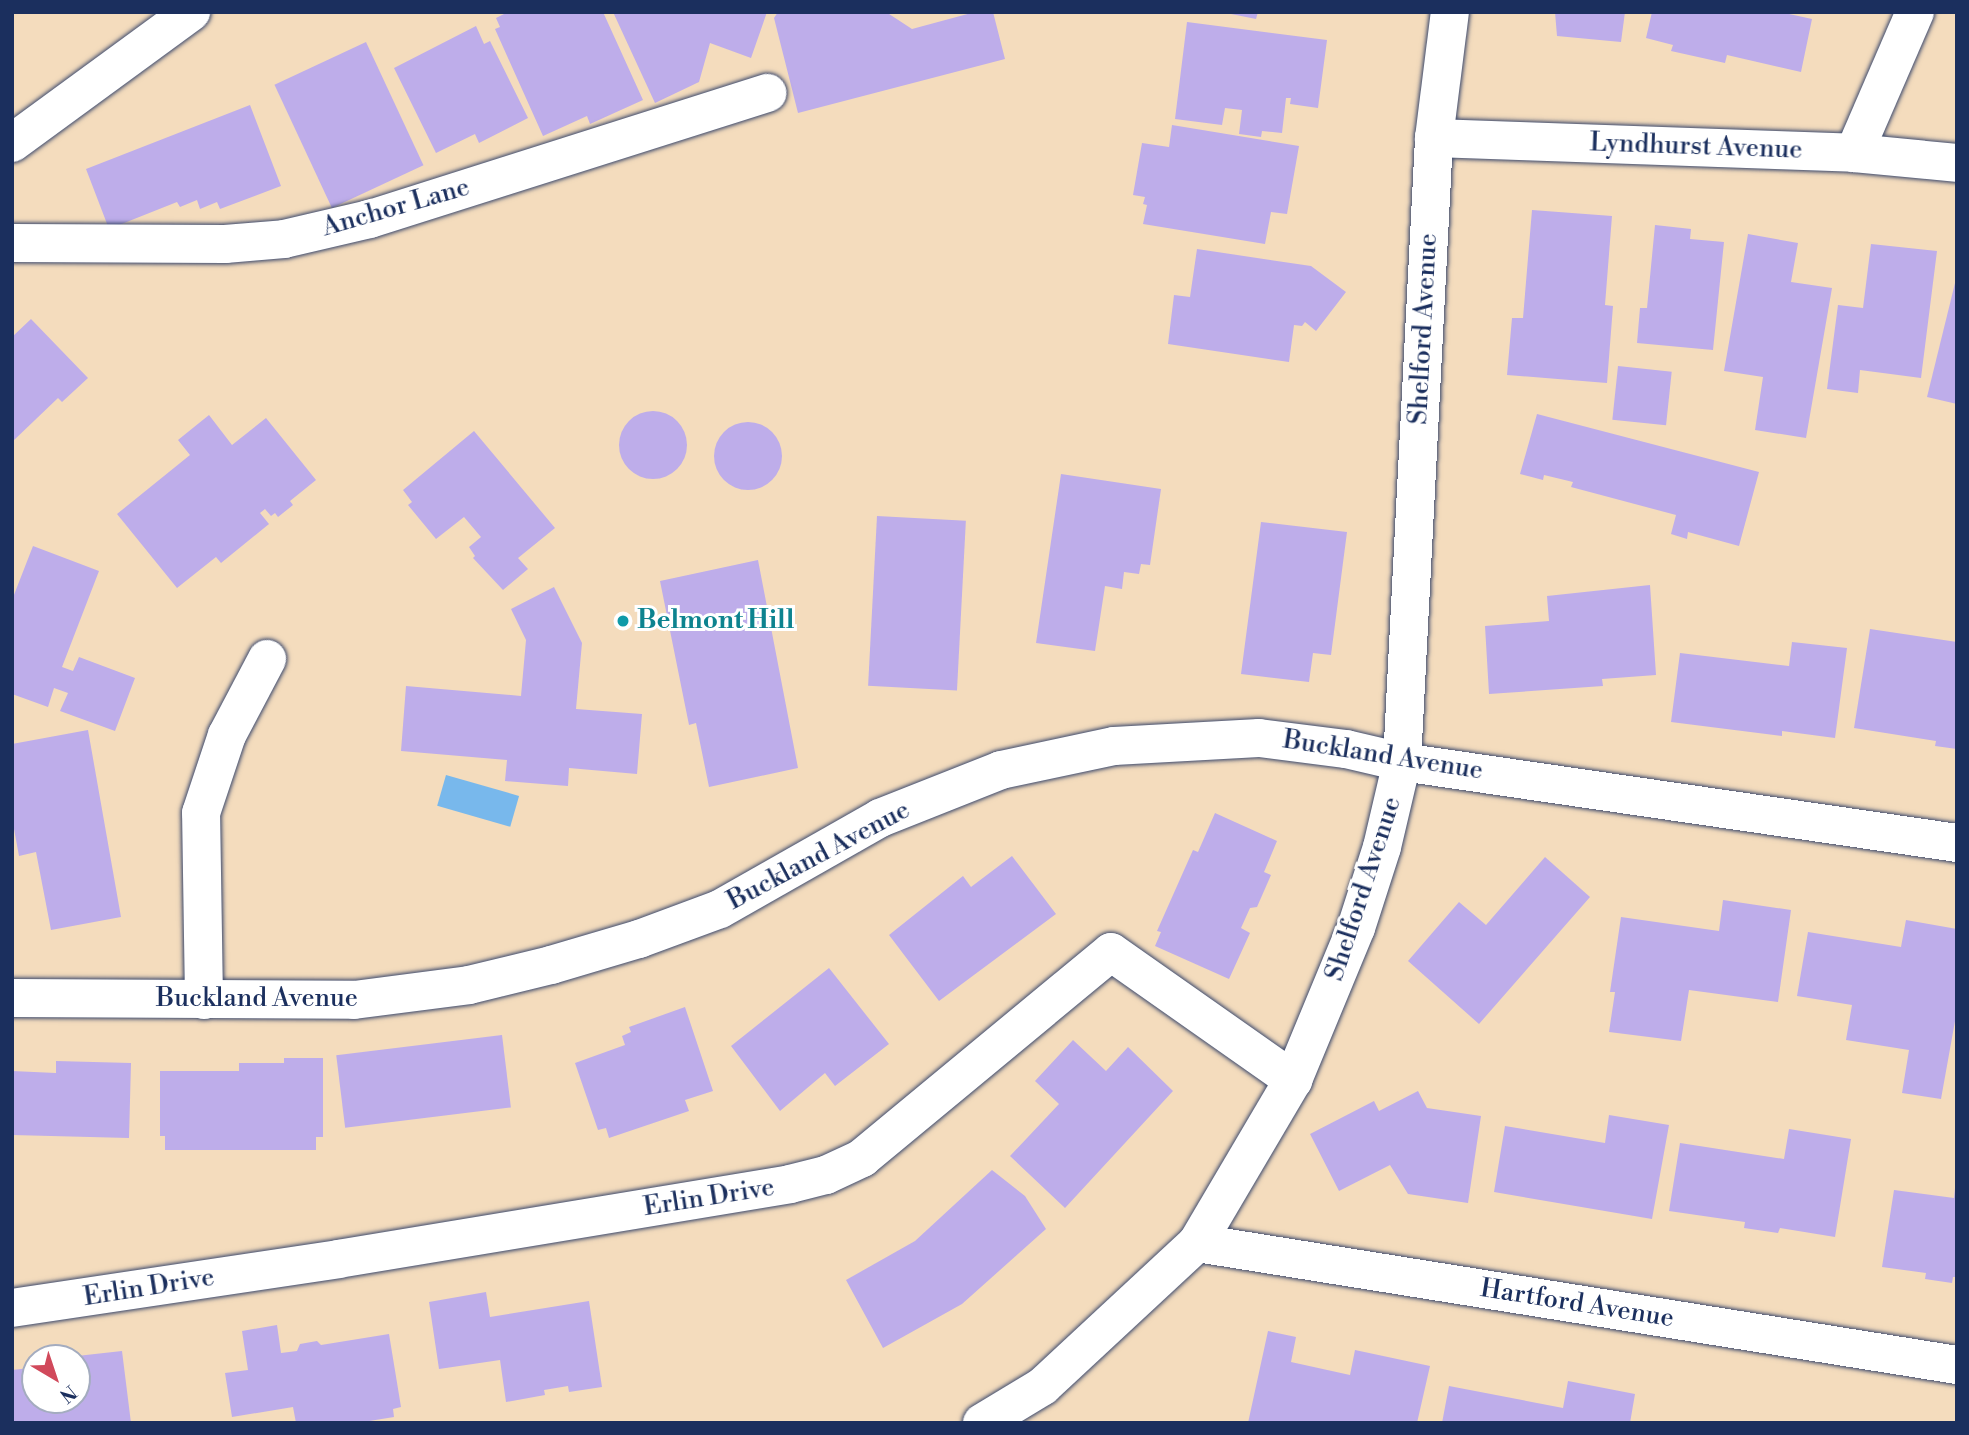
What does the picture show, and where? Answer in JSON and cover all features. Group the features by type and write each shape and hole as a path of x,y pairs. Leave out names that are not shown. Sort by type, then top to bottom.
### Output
{"street":[{"path":"12,143 191,12"},
{"name":"Shelford Avenue","path":"982,1423 1044,1386 1197,1243 1293,1080 1356,928 1382,847 1402,762 1434,138 1450,12"},
{"path":"1854,153 1915,12"},
{"name":"Anchor Lane","path":"12,243 225,244 284,239 370,219 768,93"},
{"name":"Lyndhurst Avenue","path":"1434,138 1854,153 1957,163"},
{"path":"204,1000 201,813 227,735 267,659"},
{"name":"Buckland Avenue","path":"12,998 355,1000 469,985 551,965 639,939 720,909 880,818 1001,770 1114,746 1259,737 1346,749 1402,762 1957,843"},
{"name":"Erlin Drive","path":"12,1308 366,1254 790,1184 827,1175 862,1158 1111,952 1293,1080"},
{"name":"Hartford Avenue","path":"1197,1243 1957,1365"}],"water":[{"path":"446,775 519,796 510,827 437,806"}],"building":[{"path":"508,12 603,12 643,100 590,124 587,116 543,136 495,29 500,27 496,18"},
{"path":"613,12 767,12 751,58 710,43 699,82 655,103"},
{"path":"778,12 886,12 912,29 975,12 993,12 1005,59 798,113 774,18"},
{"path":"1221,12 1258,12 1256,19"},
{"path":"1555,12 1625,12 1621,42 1557,36"},
{"path":"1652,12 1780,12 1812,19 1801,72 1727,55 1725,63 1671,51 1673,45 1646,38"},
{"path":"1187,22 1327,40 1318,108 1290,104 1291,98 1286,98 1282,133 1262,131 1261,137 1239,134 1242,110 1225,108 1222,125 1175,119"},
{"path":"476,26 484,44 490,41 528,118 479,143 475,134 436,153 394,68"},
{"path":"366,42 423,165 332,208 274,85"},
{"path":"250,105 281,186 220,209 217,202 200,209 197,200 180,207 177,202 109,229 86,169"},
{"path":"1172,125 1299,146 1287,214 1271,212 1265,244 1143,224 1147,205 1143,204 1145,197 1133,195 1142,143 1169,147"},
{"path":"1532,210 1612,216 1605,305 1613,306 1607,383 1507,375 1512,318 1523,318"},
{"path":"1655,225 1691,229 1690,239 1724,242 1713,350 1637,343 1640,308 1647,308"},
{"path":"1748,234 1798,243 1791,282 1832,288 1806,438 1755,430 1763,377 1724,371"},
{"path":"1871,244 1937,251 1921,378 1860,370 1858,393 1827,389 1838,305 1863,308"},
{"path":"1197,249 1311,266 1346,292 1316,331 1305,322 1302,326 1294,325 1289,362 1168,344 1174,295 1190,297"},
{"path":"1957,280 1957,404 1927,397"},
{"path":"31,319 88,378 62,402 58,398 12,442 12,337"},
{"path":"1618,366 1672,372 1666,425 1612,420"},
{"path":"646,411 660,411 672,416 682,426 687,445 682,464 672,474 660,479 646,479 634,474 624,464 619,452 619,438 624,426 634,416"},
{"path":"1537,414 1759,472 1739,546 1688,532 1687,539 1671,534 1676,515 1571,487 1573,482 1544,475 1543,480 1520,474"},
{"path":"209,415 232,445 266,418 316,480 290,501 293,505 278,517 275,513 271,516 265,509 260,513 269,524 221,563 216,557 177,588 117,514 190,455 178,440"},
{"path":"755,422 776,437 782,449 780,469 772,480 755,490 741,490 724,480 716,469 714,449 724,432 735,424"},
{"path":"474,431 555,528 518,558 528,569 503,590 473,558 475,556 469,547 481,537 464,517 436,539 408,505 412,502 403,490"},
{"path":"1061,474 1161,489 1150,565 1141,564 1139,574 1124,572 1122,589 1105,586 1095,651 1036,643"},
{"path":"877,516 966,521 957,690 868,686"},
{"path":"1261,522 1347,532 1331,655 1313,653 1309,682 1241,674"},
{"path":"33,546 99,571 62,667 73,671 79,657 135,678 115,731 60,711 68,693 54,688 48,707 12,694 12,600"},
{"path":"758,560 798,768 709,787 696,723 689,725 660,581"},
{"path":"1650,585 1656,675 1602,679 1603,686 1489,694 1485,626 1549,621 1547,596"},
{"path":"554,587 582,643 576,709 642,714 637,774 569,768 568,786 505,781 507,760 401,751 406,686 521,696 526,640 511,609"},
{"path":"1870,629 1957,642 1957,749 1935,746 1936,741 1854,728"},
{"path":"1792,642 1847,648 1835,738 1782,731 1782,736 1671,722 1680,653 1789,666"},
{"path":"88,730 121,917 51,930 36,852 19,856 12,818 12,744"},
{"path":"1215,813 1277,841 1264,872 1271,875 1257,907 1250,908 1241,928 1250,933 1229,979 1155,946 1161,932 1157,931 1193,850 1198,852"},
{"path":"1012,856 1056,914 939,1001 889,935 963,876 971,887"},
{"path":"1545,857 1590,897 1479,1024 1408,961 1459,902 1486,925"},
{"path":"1723,900 1791,910 1778,1002 1689,990 1681,1041 1609,1032 1615,992 1610,992 1621,917 1719,931"},
{"path":"1906,920 1957,929 1957,1010 1941,1099 1902,1093 1909,1050 1846,1040 1852,1005 1797,996 1808,932 1901,947"},
{"path":"829,968 889,1044 835,1086 825,1073 780,1111 731,1046"},
{"path":"685,1007 713,1091 685,1100 689,1111 609,1138 606,1128 598,1130 575,1063 625,1045 622,1036 631,1032 629,1027"},
{"path":"502,1035 511,1107 345,1128 336,1055"},
{"path":"1073,1040 1106,1071 1128,1047 1173,1091 1065,1208 1010,1156 1059,1104 1035,1081"},
{"path":"284,1058 323,1058 323,1137 316,1137 316,1150 165,1150 165,1136 160,1136 160,1071 239,1071 239,1063 284,1063"},
{"path":"56,1061 131,1063 129,1138 12,1135 12,1071 56,1073"},
{"path":"1418,1091 1427,1108 1481,1116 1468,1203 1408,1194 1390,1165 1339,1191 1310,1134 1374,1101 1379,1111"},
{"path":"1609,1115 1669,1125 1652,1219 1494,1192 1505,1126 1605,1143"},
{"path":"1789,1129 1851,1139 1835,1237 1780,1228 1778,1233 1744,1228 1745,1222 1669,1211 1680,1143 1784,1159"},
{"path":"992,1170 1025,1196 1046,1229 962,1304 883,1348 846,1280 915,1241"},
{"path":"1955,1188 1957,1277 1953,1277 1952,1283 1925,1279 1926,1273 1882,1267 1894,1190 1954,1198"},
{"path":"486,1292 490,1317 589,1301 602,1387 569,1392 568,1386 544,1390 545,1395 506,1402 500,1360 439,1369 429,1302"},
{"path":"277,1325 281,1353 297,1351 300,1344 317,1341 321,1345 389,1334 401,1407 393,1409 394,1417 357,1423 296,1423 293,1407 232,1417 225,1373 248,1370 242,1331"},
{"path":"1268,1331 1296,1337 1291,1362 1350,1375 1355,1350 1430,1366 1417,1423 1248,1423"},
{"path":"122,1351 131,1423 12,1423 12,1370 21,1369 21,1414 91,1414 91,1354"},
{"path":"1568,1381 1635,1394 1630,1423 1442,1423 1449,1386 1563,1408"}],"place":[{"name":"Belmont Hill","path":"623,621"}]}
